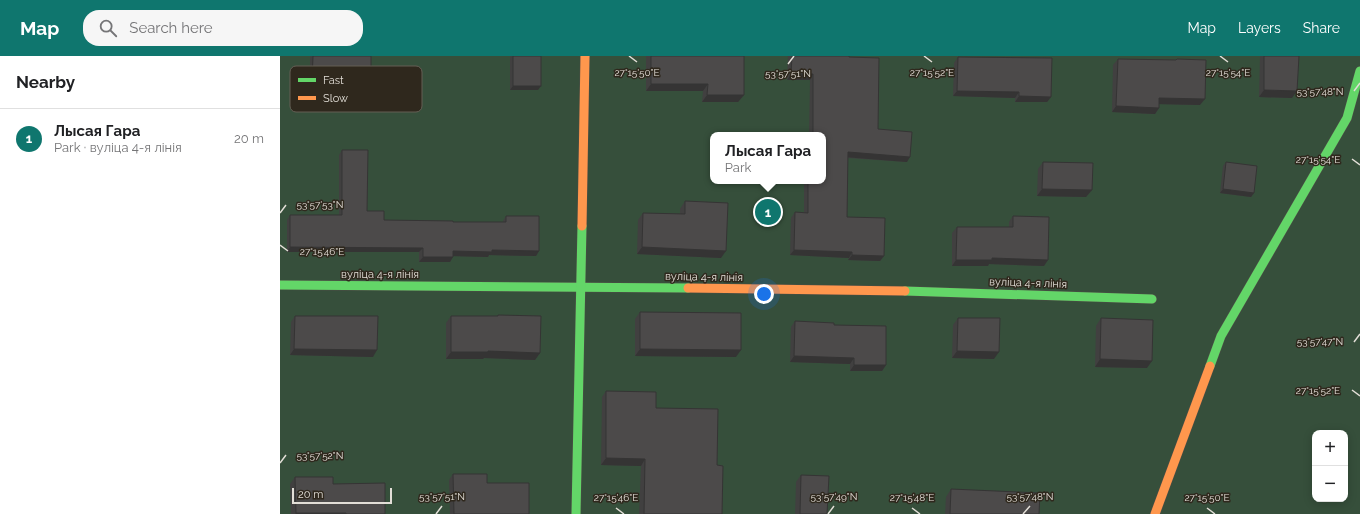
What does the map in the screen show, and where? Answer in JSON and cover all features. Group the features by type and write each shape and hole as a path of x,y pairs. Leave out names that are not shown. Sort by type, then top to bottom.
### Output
{"street":[{"path":"576,514 584,56"},
{"path":"1155,514 1221,336 1346,118 1360,71"},
{"name":"вуліца 4-я лінія","path":"280,285 916,291 1152,299"}],"green space":[{"path":"280,56 1360,56 1360,514 280,514"}],"building":[{"path":"313,56 371,56 371,66 313,66"},
{"path":"513,56 541,56 541,86 513,86"},
{"path":"651,56 744,56 744,95 707,95 708,84 651,84"},
{"path":"792,56 849,56 879,58 878,129 912,132 910,157 848,152 847,217 885,218 884,256 852,255 852,252 794,250 795,212 808,213 808,184 826,184 826,132 813,132 813,74 791,74"},
{"path":"1264,56 1299,56 1297,91 1264,90"},
{"path":"958,57 1052,58 1051,97 1019,96 1019,92 957,91"},
{"path":"1118,59 1206,60 1205,99 1159,98 1159,108 1116,106"},
{"path":"342,150 368,150 367,211 384,211 384,220 506,222 506,216 539,216 539,251 453,251 453,257 423,257 423,248 290,247 290,215 342,215"},
{"path":"1043,162 1093,163 1092,190 1042,189"},
{"path":"1226,162 1257,166 1254,193 1223,189"},
{"path":"685,201 728,203 726,251 642,247 643,213 685,214"},
{"path":"1013,216 1049,217 1048,260 992,258 992,260 956,260 957,227 1013,227"},
{"path":"640,312 741,313 741,350 640,349"},
{"path":"295,316 378,316 377,350 294,349"},
{"path":"451,316 541,316 540,353 488,351 451,352"},
{"path":"958,318 1000,318 999,352 957,351"},
{"path":"1101,318 1153,320 1152,361 1100,359"},
{"path":"795,321 834,323 834,325 886,326 886,365 854,365 854,358 794,356"},
{"path":"606,391 656,392 656,408 718,409 717,465 723,466 722,514 644,514 645,459 606,458"},
{"path":"453,474 487,474 487,483 529,483 529,514 454,514"},
{"path":"801,475 829,476 827,514 800,514"},
{"path":"295,477 333,477 333,484 385,483 385,514 296,513"},
{"path":"951,489 1040,493 1039,514 950,514"}],"traffic: fast":[{"path":"1210,366 1221,336 1347,118 1360,71"},
{"path":"576,514 582,226"},
{"path":"280,285 688,288"},
{"path":"905,291 1152,299"}],"traffic: slow":[{"path":"582,226 585,56"},
{"path":"688,288 905,291"},
{"path":"1155,514 1210,366"}],"place":[{"name":"Лысая Гара","path":"768,212"}]}
